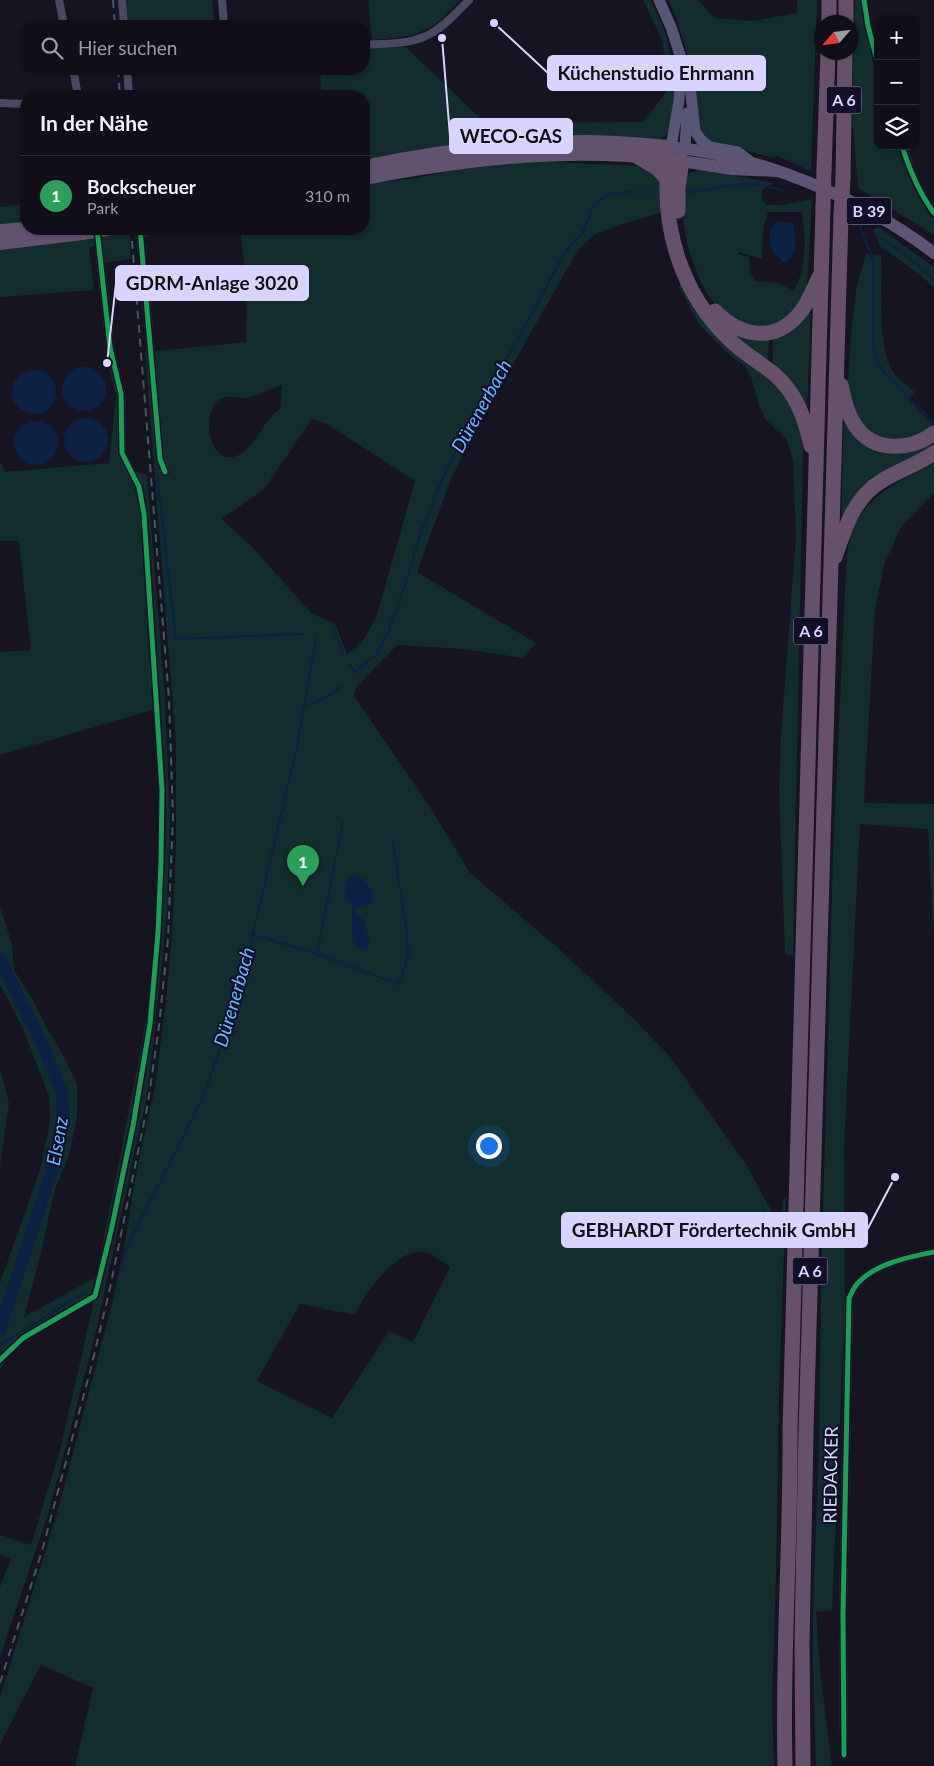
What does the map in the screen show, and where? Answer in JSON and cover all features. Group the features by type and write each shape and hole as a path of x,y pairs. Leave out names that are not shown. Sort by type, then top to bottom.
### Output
{"highway":[{"path":"829,15 830,0"},
{"path":"846,0 846,15"},
{"name":"A 6","path":"785,1766 790,1430 828,60"},
{"name":"A 6","path":"803,1766 803,1570 845,60"},
{"name":"B 39","path":"370,167 389,162 499,147 587,142 624,143 677,154"},
{"name":"B 39","path":"370,177 471,160 577,153 677,154"},
{"path":"677,154 666,178 671,235 691,289 708,315 725,334 788,388 803,414 816,472"},
{"path":"677,154 680,233 684,252 699,286 714,310 724,320 735,328 747,332 771,332 785,326 798,315 821,274"},
{"path":"635,155 657,168 666,178"},
{"path":"0,232 20,230"},
{"path":"0,243 66,235"},
{"path":"836,369 848,411 856,426 867,437 890,447 901,447 923,441 934,433"},
{"path":"830,573 845,528 856,505 875,486 934,453"}],"main road":[{"path":"659,0 671,27 690,86 696,130 701,140 710,147 738,152 755,164"},
{"path":"677,154 682,64"},
{"name":"B 39","path":"677,154 755,164 778,171 853,202 893,224 934,252"},
{"name":"B 39","path":"677,154 732,169 778,171"}],"street":[{"path":"59,0 63,20"},
{"path":"122,0 124,20"},
{"path":"222,0 224,20"},
{"path":"370,44 411,41 431,34 448,21 469,0"},
{"path":"73,75 77,90"},
{"path":"127,75 129,90"},
{"path":"0,103 20,104"},
{"path":"98,235 110,346 121,394 122,453 139,487"},
{"path":"141,235 160,459 165,472"},
{"name":"RIEDACKER","path":"844,1755 843,1607 849,1298 857,1283 874,1271 909,1257 934,1252"}],"green space":[{"path":"125,0 212,0 214,20 127,20"},
{"path":"368,0 461,0 438,22 423,31 406,36 372,40"},
{"path":"643,0 651,0 663,27 673,76 674,109 671,123 666,134 658,140 370,162 370,90 321,90 320,75 370,75 370,48 406,47 485,123 643,122 666,92 663,42"},
{"path":"668,0 698,0 714,18 753,21 797,13 797,0 817,0 816,15 814,15 815,60 811,171 777,156 774,158 709,141 700,131 696,89 676,17"},
{"path":"855,0 862,0 866,28 874,59 874,150 909,150 916,172 934,207 934,235 858,188 852,114 853,60 859,60 859,15 855,15"},
{"path":"533,161 639,166 654,172 661,185 663,212 616,226 594,235 578,250 492,401 452,476 417,572 536,643 523,658 464,649 397,645 356,688 354,696 428,804 470,873 558,948 634,1019 671,1058 747,1166 778,1223 776,1228 761,1203 780,1242 783,1199 786,1197 779,1393 772,1704 774,1766 75,1766 93,1688 41,1665 0,1744 0,1697 58,1510 112,1304 124,1248 137,1168 155,1087 165,1010 172,932 176,847 176,744 145,352 246,342 247,288 241,235 370,235 370,183 410,179 456,170","holes":["282,385 280,409 269,420 250,446 239,455 229,457 221,455 215,448 209,428 210,417 213,408 222,398 249,397","312,419 327,424 415,481 376,618 363,641 347,654 335,624 311,613 256,551 221,518 265,488","419,1251 431,1254 450,1267 413,1342 389,1331 332,1418 257,1381 300,1304 355,1315 368,1292 380,1277 393,1264 407,1255"]},
{"path":"701,169 773,183 762,190 762,200 766,205 781,205 812,199 807,287 802,303 781,323 755,328 723,313 710,298 699,279 688,247 683,220 683,179 690,173","holes":["768,212 802,212 805,243 802,272 794,291 778,283 755,281 750,272 749,257 738,254 738,252 762,259 763,228"]},
{"path":"20,205 20,224 0,226 0,207"},
{"path":"878,227 934,267 934,287 880,246 873,230"},
{"path":"95,235 96,246 89,248 94,290 0,297 0,246"},
{"path":"102,235 129,235 131,259 105,263"},
{"path":"135,235 154,235 135,239"},
{"path":"866,254 881,256 883,337 890,366 897,377 915,392 908,399 933,425 927,433 900,441 878,437 862,423 852,410 848,383 851,333 857,285"},
{"path":"681,282 778,386 800,421 803,450 793,956 785,954 779,789 781,735 796,536 793,460 786,438 765,419 746,367 727,353 699,324 679,287"},
{"path":"811,312 807,410 773,366 773,337 801,323"},
{"path":"729,329 769,338 768,362 748,349"},
{"path":"111,368 119,394 119,454 135,471 147,475 165,697 170,824 167,912 146,1100 96,1331 48,1514 0,1657 0,1587 11,1559 0,1555 0,1535 31,1545 61,1446 94,1301 24,1341 6,1360 0,1370 0,1283 40,1170 50,1122 49,1096 23,1029 0,984 0,907 12,944 14,970 34,1002 77,1084 77,1118 69,1155 54,1192 41,1253 24,1317 96,1277 145,1024 153,1004 162,860 163,789 159,708 0,755 0,652 31,650 19,541 0,541 0,464 2,464 4,472 109,463 116,394 109,369"},
{"path":"844,413 863,440 934,441 934,445 880,478 841,525"},
{"path":"934,463 934,493 901,527 884,565 875,610 864,803 934,804 934,941 928,829 860,824 844,1148 845,1303 832,1610 816,1612 820,1670 832,1766 816,1766 813,1605 819,1442 821,1284 833,855 847,556 850,539 857,521 874,499 896,483"},
{"path":"0,1068 9,1103 0,1167"}],"water":[{"path":"777,221 793,224 795,245 793,254 787,262 781,262 781,259 773,252 771,247 771,230"},
{"path":"84,367 96,371 102,377 106,389 102,401 96,407 84,411 72,407 66,401 62,389 66,377 72,371"},
{"path":"34,370 46,374 52,380 56,392 52,404 46,410 34,414 22,410 16,404 12,392 16,380 22,374"},
{"path":"86,418 98,422 104,428 108,440 104,452 98,458 86,462 74,458 68,452 64,440 68,428 74,422"},
{"path":"36,421 48,425 54,431 58,443 54,455 48,461 36,465 24,461 18,455 14,443 18,431 24,425"},
{"path":"356,875 367,883 373,896 368,905 357,908 357,913 364,921 370,943 368,948 362,950 357,948 354,943 352,936 352,906 345,896 346,880 350,876"}],"waterway":[{"name":"Dürenerbach","path":"686,193 741,184 761,185 782,190"},
{"name":"Dürenerbach","path":"349,663 354,672 376,655 388,632 423,527 446,470 567,249 583,232 595,203 610,194 657,192"},
{"path":"860,227 873,260 873,344 877,361 884,373 934,423"},
{"name":"Dürenerbach","path":"876,235 906,255 934,279"},
{"path":"157,475 176,639 303,634"},
{"path":"332,624 343,653"},
{"name":"Dürenerbach","path":"121,1272 125,1251 203,1097 237,1001 296,751 317,634 313,634"},
{"name":"Dürenerbach","path":"304,706 325,698 343,685"},
{"path":"317,954 343,822"},
{"path":"251,934 317,954 398,984 408,957 407,934 392,837"},
{"name":"Elsenz","path":"0,959 42,1044 62,1092 63,1117 59,1149 0,1329"},
{"name":"Dürenerbach","path":"0,1345 82,1294"}],"railway":[{"path":"113,0 115,20"},
{"path":"118,75 120,90"},
{"path":"0,1683 42,1551 91,1368 110,1288 148,1103 159,1026 168,939 173,816 169,700 131,235"}],"cycle path":[{"path":"864,0 868,26 877,60"},
{"path":"903,150 915,181 934,213"},
{"path":"0,1360 23,1338 95,1296 133,1126 150,1024 158,933 162,790 144,514 139,487 122,453 121,394 110,347 98,235"},
{"path":"141,235 160,459 165,472"},
{"path":"844,1755 843,1614 849,1298 854,1288 866,1275 884,1265 934,1252"}],"place":[{"name":"Küchenstudio Ehrmann","path":"494,23"},
{"name":"WECO-GAS","path":"442,38"},
{"name":"GDRM-Anlage 3020","path":"107,363"},
{"name":"Bockscheuer","path":"303,886"},
{"name":"GEBHARDT Fördertechnik GmbH","path":"895,1177"}]}
